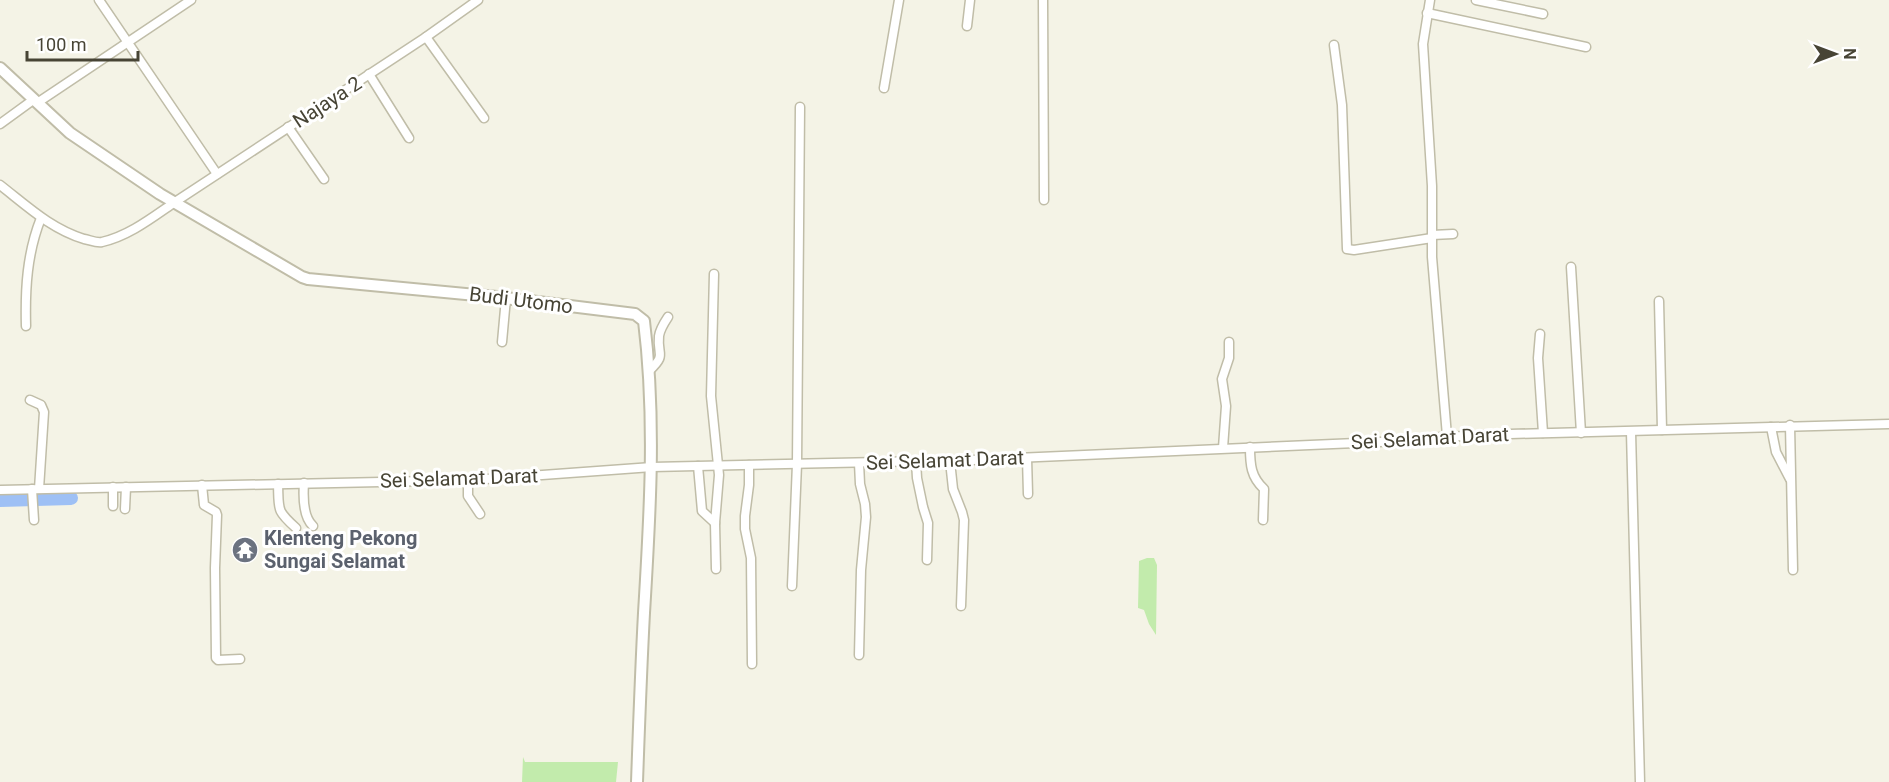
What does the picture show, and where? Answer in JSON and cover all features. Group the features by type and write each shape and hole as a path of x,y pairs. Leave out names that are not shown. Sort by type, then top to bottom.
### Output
{"street":[{"path":"99,0 217,174"},
{"path":"0,124 191,0"},
{"name":"Najaya 2","path":"41,218 72,235 99,242 139,226 426,37 478,0"},
{"path":"884,88 898,0"},
{"path":"968,26 970,0"},
{"path":"1043,0 1044,200"},
{"path":"1430,0 1423,44 1432,186 1432,268 1448,436"},
{"path":"1476,0 1543,14"},
{"path":"1427,13 1586,47"},
{"path":"426,37 484,118"},
{"path":"1334,45 1342,105 1347,249 1354,250 1453,234"},
{"name":"Budi Utomo","path":"0,68 70,133 175,202 297,275 308,279 506,298 635,314 644,321 649,371 652,471 637,782"},
{"path":"369,74 409,138"},
{"path":"792,585 796,467 800,107"},
{"path":"288,127 324,179"},
{"path":"0,185 41,218 30,251 26,282 26,326"},
{"path":"1571,267 1581,433"},
{"path":"714,274 711,396 719,486 715,523 716,569"},
{"path":"502,342 506,298"},
{"path":"1659,301 1662,430"},
{"path":"649,371 659,360 660,333 668,317"},
{"path":"1540,334 1538,358 1543,433"},
{"path":"1223,448 1226,406 1222,379 1229,358 1229,342"},
{"path":"30,400 41,405 44,412 34,520"},
{"name":"Sei Selamat Darat","path":"0,490 126,490 304,483 467,482 652,471 698,466 718,470 749,465 860,467 951,464 1223,448 1250,450 1448,436 1662,430 1772,431 1790,425 1889,424"},
{"path":"1790,425 1793,570"},
{"path":"1772,431 1776,452 1792,482"},
{"path":"1630,432 1640,782"},
{"path":"1250,450 1250,463 1256,482 1264,489 1263,520"},
{"path":"1027,461 1028,494"},
{"path":"917,464 917,478 928,523 927,560"},
{"path":"951,464 953,489 964,520 961,606"},
{"path":"749,465 745,529 751,558 752,664"},
{"path":"698,466 702,511 715,523"},
{"path":"859,655 861,570 866,517 866,504 860,484 860,467"},
{"path":"467,482 468,496 480,514"},
{"path":"304,483 303,498 309,523 313,526"},
{"path":"278,484 281,514 296,528"},
{"path":"202,487 202,502 218,515 215,568 216,658 218,660 240,659"},
{"path":"113,489 113,506"},
{"path":"125,509 126,490"}],"green space":[{"path":"1154,558 1157,565 1156,635 1144,610 1138,608 1139,561"},
{"path":"523,757 525,762 618,762 616,782 522,782"}],"waterway":[{"path":"0,500 71,498"}],"place":[{"name":"Klenteng Pekong Sungai Selamat","path":"245,550"}]}
